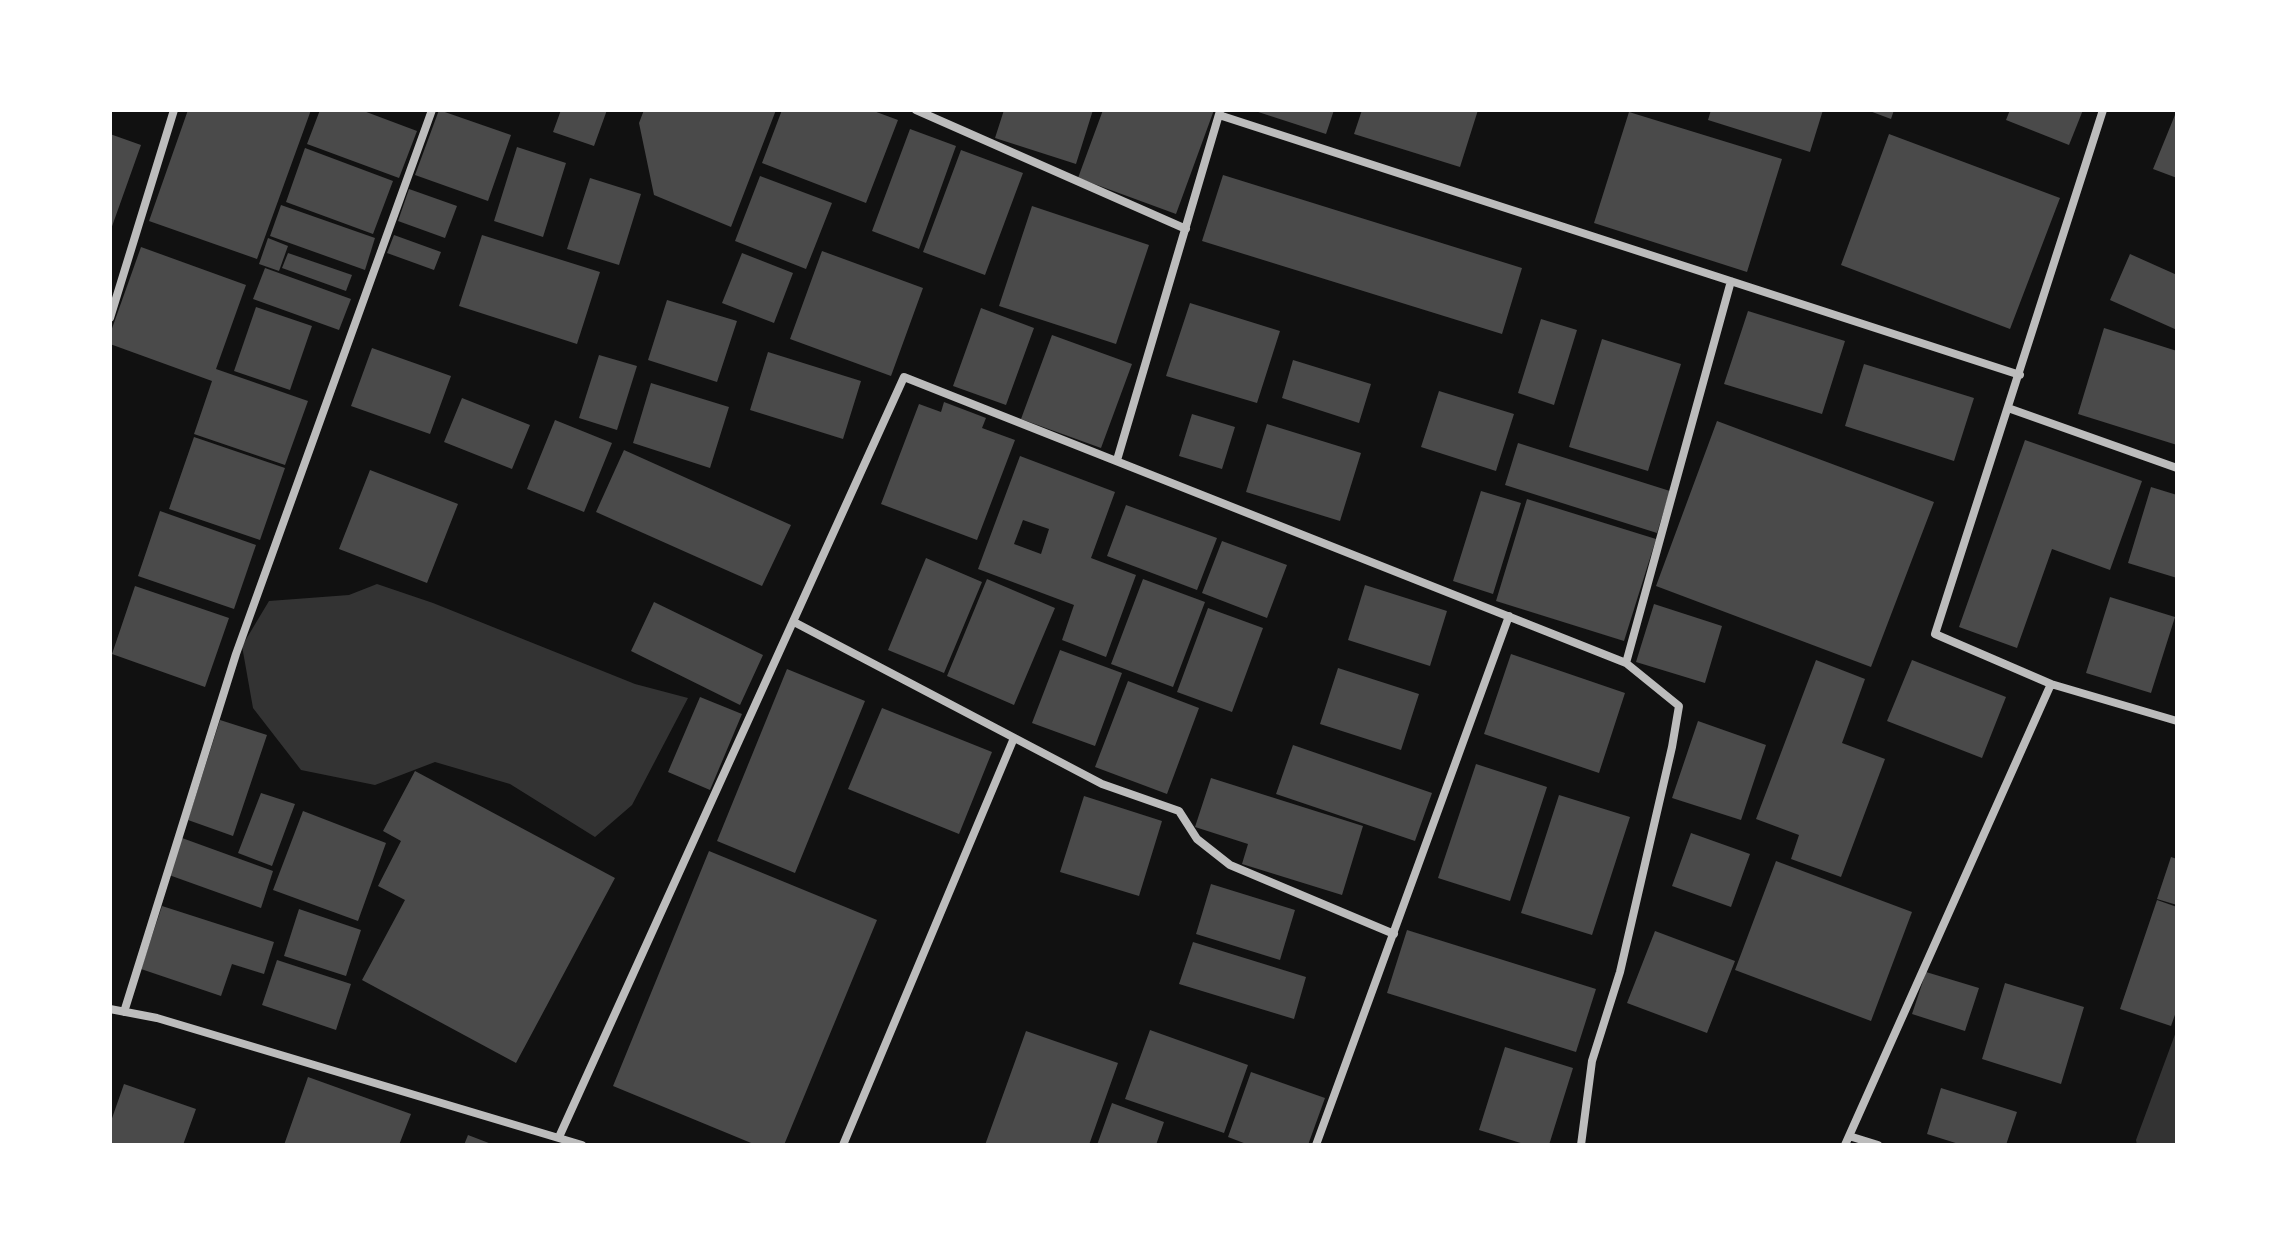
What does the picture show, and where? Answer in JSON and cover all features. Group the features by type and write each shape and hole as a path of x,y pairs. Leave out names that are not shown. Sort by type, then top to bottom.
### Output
{"street":[{"path":"110,318 174,110"},
{"path":"124,1012 236,654 432,110"},
{"path":"916,110 1186,229"},
{"path":"2103,110 1935,634 2051,684 2177,721"},
{"path":"1117,460 1220,112 2020,375"},
{"path":"1626,663 1731,281"},
{"path":"559,1137 904,377 1626,663 1679,706 1620,972 1592,1061 1581,1145"},
{"path":"2008,408 2177,468"},
{"path":"1316,1145 1509,616"},
{"path":"794,622 1102,784 1179,811 1197,839 1230,865 1394,934"},
{"path":"1878,1145 1847,1140 2051,684"},
{"path":"843,1145 1014,738"},
{"path":"110,1009 157,1018 582,1145"}],"shaded area":[{"path":"377,584 433,603 635,684 688,698 632,805 595,837 510,784 435,762 375,785 301,770 253,708 242,646 269,601 349,595"},
{"path":"2177,1029 2177,1145 2137,1145 2136,1140"}],"building":[{"path":"188,110 311,110 257,259 149,221"},
{"path":"320,110 361,110 417,131 399,178 307,144"},
{"path":"439,110 511,135 488,201 415,175"},
{"path":"561,110 607,110 594,146 553,132"},
{"path":"644,110 776,110 731,227 654,195 639,123"},
{"path":"782,110 871,110 898,120 866,203 762,163"},
{"path":"1004,110 1093,110 1076,164 995,138"},
{"path":"1103,110 1214,110 1176,214 1078,178"},
{"path":"1252,110 1334,110 1326,134"},
{"path":"1362,110 1478,110 1460,167 1354,134"},
{"path":"1711,110 1823,110 1810,152 1708,120"},
{"path":"1867,110 1894,110 1891,119"},
{"path":"2010,110 2083,110 2069,145 2006,120"},
{"path":"2177,110 2177,178 2153,169"},
{"path":"1629,112 1782,159 1747,272 1594,223"},
{"path":"910,129 956,146 919,249 872,231"},
{"path":"110,134 141,145 110,232"},
{"path":"1889,134 2060,198 2010,329 1841,265"},
{"path":"517,147 566,163 543,237 494,221"},
{"path":"305,148 393,181 373,234 286,202"},
{"path":"961,150 1023,173 985,275 923,252"},
{"path":"1223,175 1522,268 1502,334 1202,241"},
{"path":"760,176 832,203 806,269 735,241"},
{"path":"590,178 641,194 619,265 567,249"},
{"path":"409,189 457,206 445,238 398,221"},
{"path":"281,205 375,238 365,270 270,236"},
{"path":"1032,206 1149,245 1116,344 999,306"},
{"path":"394,235 441,252 434,270 387,253"},
{"path":"482,235 600,272 577,344 459,306"},
{"path":"268,238 288,246 279,271 259,264"},
{"path":"141,247 246,285 216,369 308,401 285,465 194,434 212,381 110,344 110,334"},
{"path":"822,251 923,288 891,376 790,339"},
{"path":"288,253 352,275 346,291 282,268"},
{"path":"742,253 793,273 774,323 722,303"},
{"path":"2130,254 2177,275 2177,330 2110,300"},
{"path":"265,268 351,299 339,330 253,299"},
{"path":"667,300 737,321 717,382 648,360"},
{"path":"1190,303 1280,331 1257,403 1166,376"},
{"path":"256,307 312,326 290,390 234,371"},
{"path":"981,308 1034,328 1006,405 953,386"},
{"path":"1748,311 1845,341 1822,414 1724,384"},
{"path":"1541,319 1577,330 1554,405 1518,393"},
{"path":"2104,328 2177,351 2177,445 2078,414"},
{"path":"1052,335 1132,364 1101,448 1021,419"},
{"path":"1602,339 1681,364 1648,471 1569,447"},
{"path":"372,348 451,376 430,434 351,406"},
{"path":"768,352 861,381 843,439 750,410"},
{"path":"599,355 637,366 617,430 579,418"},
{"path":"1293,360 1371,384 1359,423 1282,398"},
{"path":"1864,364 1974,398 1954,461 1845,426"},
{"path":"651,383 729,407 710,468 633,443"},
{"path":"1439,391 1514,414 1496,471 1421,447"},
{"path":"462,398 530,425 512,469 444,442"},
{"path":"944,402 986,418 982,428 1015,440 977,540 881,504 919,404 941,412"},
{"path":"1192,414 1235,427 1222,469 1179,456"},
{"path":"555,420 612,443 584,512 527,489"},
{"path":"1717,421 1934,502 1871,667 1656,586"},
{"path":"1267,424 1361,453 1340,521 1246,492"},
{"path":"194,437 285,468 260,540 169,509"},
{"path":"2025,440 2142,481 2110,570 2052,549 2017,648 1959,627"},
{"path":"1518,443 1670,491 1657,533 1505,485"},
{"path":"624,450 791,525 762,586 596,512"},
{"path":"1020,456 1115,492 1091,558 1136,575 1106,657 1062,640 1074,605 978,569","holes":["1023,520 1049,529 1041,554 1014,544"]},
{"path":"370,470 458,504 427,583 339,549"},
{"path":"2151,487 2177,495 2177,578 2128,563"},
{"path":"1481,491 1521,503 1493,594 1453,581"},
{"path":"1527,499 1656,539 1624,641 1496,601"},
{"path":"1126,505 1217,538 1197,590 1107,556"},
{"path":"160,511 256,545 234,609 138,576"},
{"path":"1222,541 1287,565 1267,618 1202,593"},
{"path":"926,558 982,582 944,673 888,650"},
{"path":"987,579 1055,608 1014,705 947,676"},
{"path":"1143,579 1205,602 1173,687 1111,664"},
{"path":"1365,585 1447,611 1430,666 1348,640"},
{"path":"135,586 229,618 205,687 112,654"},
{"path":"2110,597 2175,617 2151,693 2086,673"},
{"path":"654,602 763,655 740,705 631,651"},
{"path":"1654,604 1722,626 1705,683 1636,662"},
{"path":"1208,608 1263,628 1232,712 1177,692"},
{"path":"1060,650 1122,673 1095,746 1032,723"},
{"path":"1511,654 1625,693 1599,773 1484,734"},
{"path":"1816,660 1865,679 1842,743 1885,759 1841,877 1791,859 1799,835 1756,819"},
{"path":"1912,660 2006,697 1982,758 1887,721"},
{"path":"1338,668 1419,694 1401,750 1320,724"},
{"path":"787,669 865,701 795,873 717,841"},
{"path":"1128,681 1199,708 1167,794 1095,767"},
{"path":"700,697 742,714 710,790 668,772"},
{"path":"882,708 992,752 959,834 848,789"},
{"path":"220,720 267,735 233,836 188,820"},
{"path":"1698,721 1766,745 1741,820 1672,798"},
{"path":"1293,745 1432,793 1415,841 1276,794"},
{"path":"1476,764 1547,787 1510,901 1438,878"},
{"path":"415,771 615,878 516,1063 362,980 405,900 378,886 401,841 383,831"},
{"path":"1211,778 1363,826 1342,895 1242,864 1248,844 1195,827"},
{"path":"261,793 295,804 272,866 238,853"},
{"path":"1559,795 1630,817 1592,935 1521,913"},
{"path":"1084,796 1162,821 1139,896 1060,872"},
{"path":"303,811 386,843 358,921 273,890"},
{"path":"1691,833 1750,854 1731,907 1672,886"},
{"path":"182,838 273,871 261,908 169,875"},
{"path":"709,851 877,920 784,1145 756,1145 613,1086"},
{"path":"2171,857 2177,859 2177,905 2157,899"},
{"path":"1776,861 1912,912 1871,1021 1735,970"},
{"path":"1211,884 1295,910 1280,960 1196,934"},
{"path":"2157,900 2177,907 2177,1009 2171,1026 2120,1009"},
{"path":"162,906 274,942 264,974 232,964 221,996 141,969"},
{"path":"299,909 361,930 346,976 284,956"},
{"path":"1407,930 1596,989 1576,1052 1387,993"},
{"path":"1655,931 1735,961 1707,1033 1627,1003"},
{"path":"1193,942 1306,977 1294,1019 1179,984"},
{"path":"277,960 351,984 336,1030 262,1005"},
{"path":"1926,972 1979,988 1965,1031 1912,1014"},
{"path":"2005,983 2084,1007 2061,1084 1982,1059"},
{"path":"1150,1030 1248,1065 1224,1133 1125,1099"},
{"path":"1026,1031 1118,1063 1089,1145 985,1145"},
{"path":"1505,1047 1573,1068 1549,1145 1527,1145 1479,1130"},
{"path":"1251,1072 1325,1098 1308,1145 1249,1145 1228,1137"},
{"path":"308,1077 411,1114 399,1145 284,1145"},
{"path":"124,1084 196,1109 183,1145 110,1145 110,1124"},
{"path":"1941,1088 2017,1112 2006,1145 1962,1145 1927,1134"},
{"path":"1112,1103 1164,1122 1156,1145 1097,1145"},
{"path":"468,1135 494,1145 464,1145"}]}
